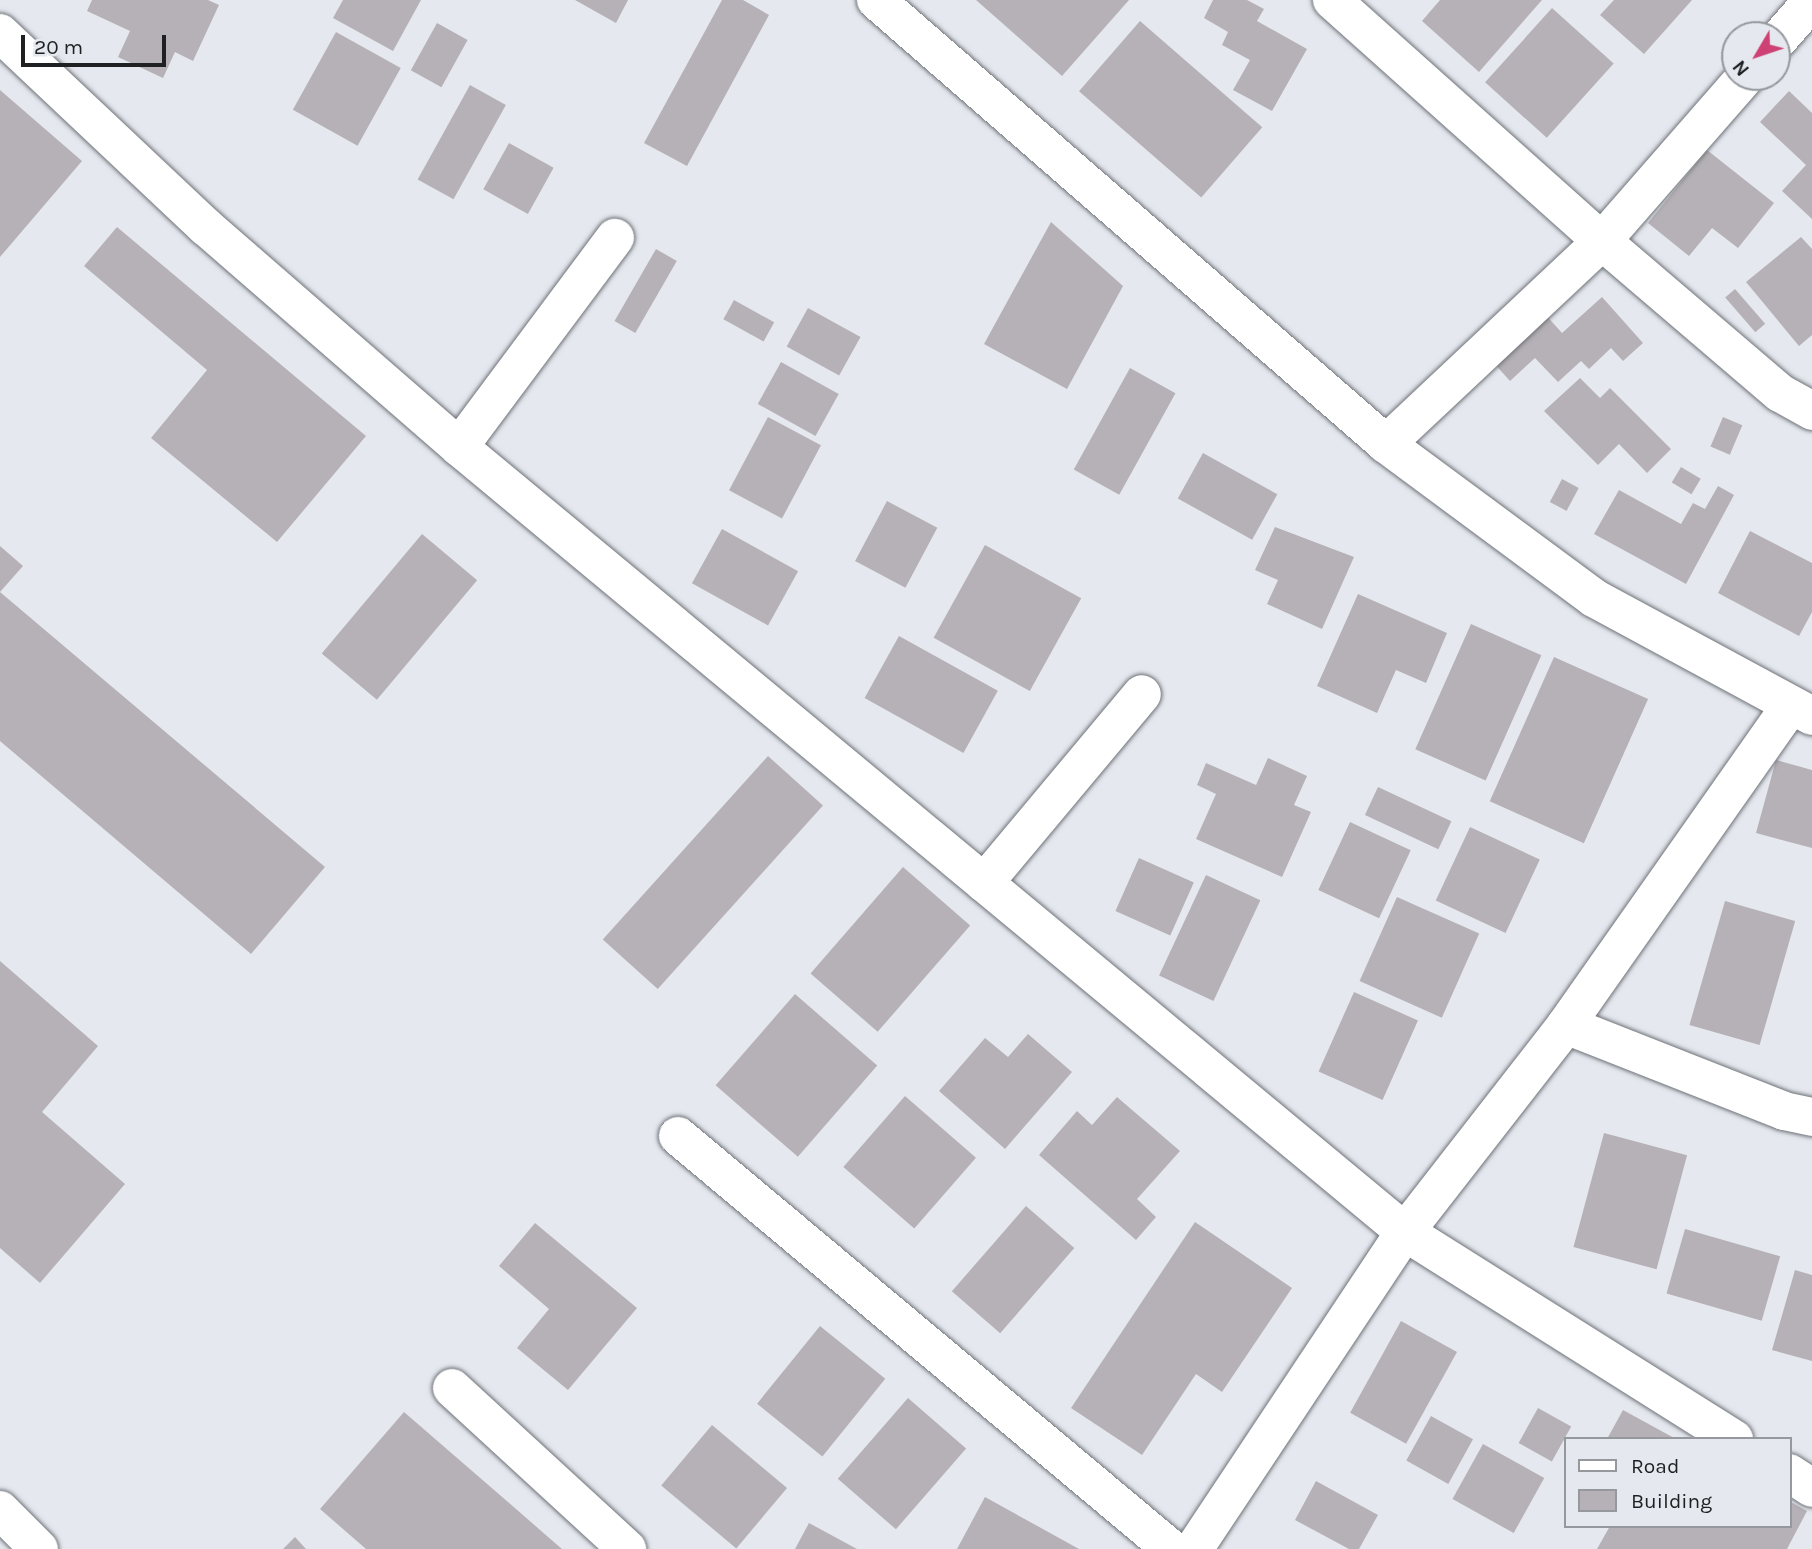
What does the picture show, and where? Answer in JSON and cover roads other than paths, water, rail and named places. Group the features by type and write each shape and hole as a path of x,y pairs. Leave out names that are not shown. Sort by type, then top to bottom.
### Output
{"street":[{"path":"876,0 1386,444 1594,598 1801,710 1566,1025 1405,1231 1194,1549"},
{"path":"1332,0 1602,241 1780,393 1812,411"},
{"path":"1791,25 1812,1"},
{"path":"0,33 205,227 459,447 1405,1231 1731,1437"},
{"path":"1386,444 1602,241 1733,91"},
{"path":"459,447 615,237"},
{"path":"984,883 1142,694"},
{"path":"1566,1025 1784,1111 1812,1117"},
{"path":"678,1136 1171,1549"},
{"path":"452,1388 627,1549"},
{"path":"1791,1474 1812,1488"},
{"path":"0,1510 39,1549"}]}
